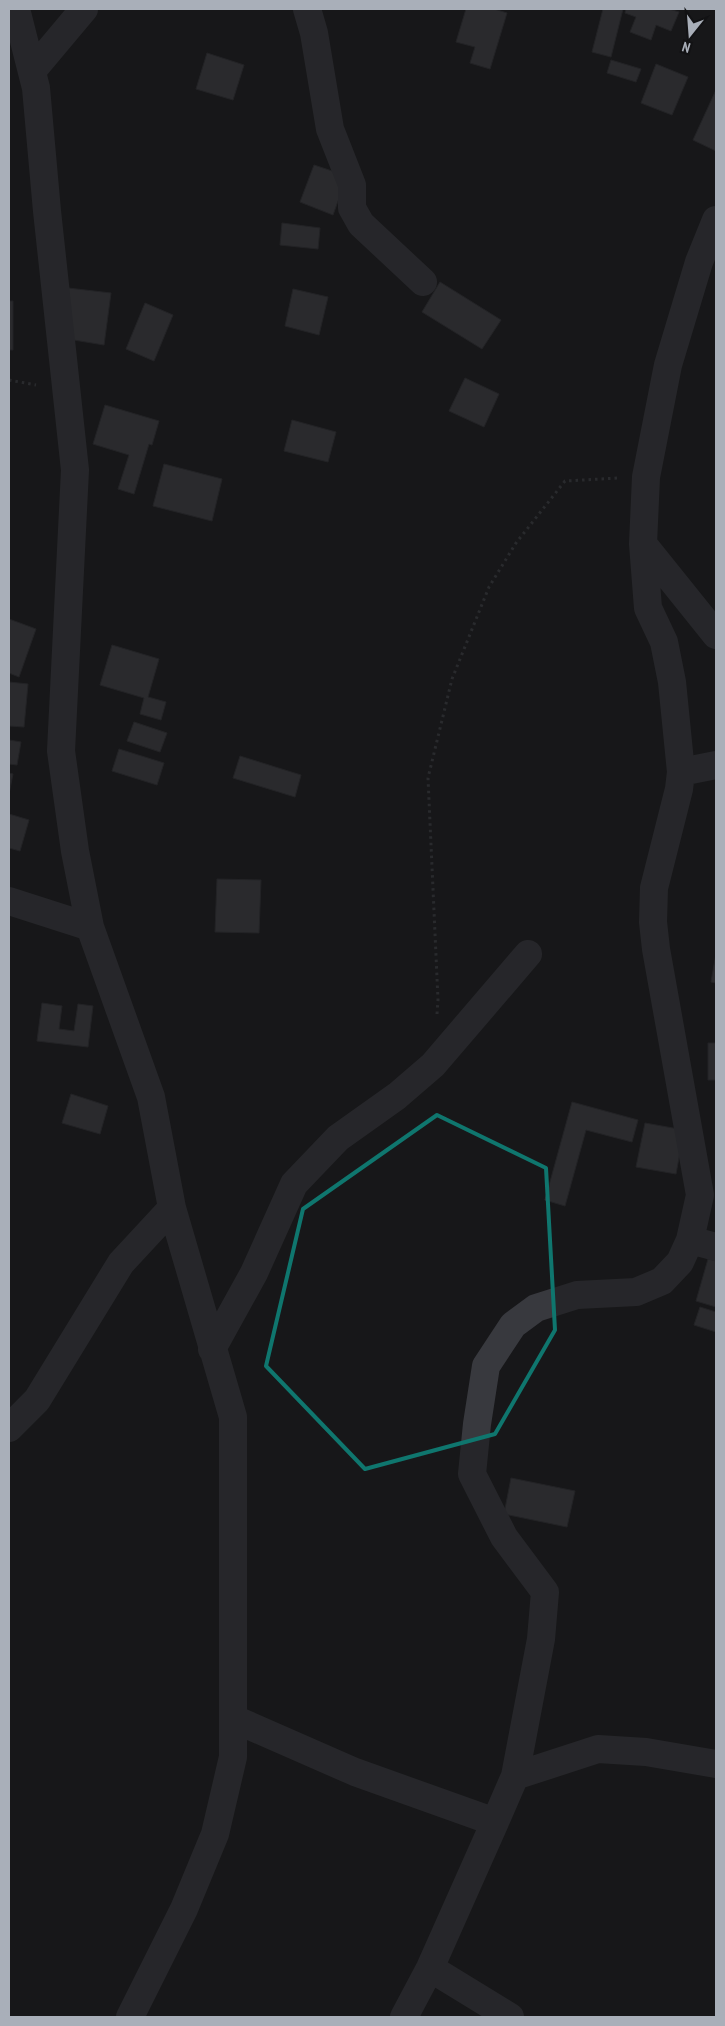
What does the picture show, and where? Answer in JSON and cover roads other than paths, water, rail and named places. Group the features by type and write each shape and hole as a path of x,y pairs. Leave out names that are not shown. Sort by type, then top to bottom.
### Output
{"street":[{"path":"16,9 36,88 47,212 75,470 61,751 75,851 90,927 151,1097 172,1208 233,1417 233,1757 215,1834 184,1909 130,2017"},
{"path":"32,71 84,9"},
{"path":"307,9 314,33 330,129 352,185 352,208 362,224 423,282"},
{"path":"404,2017 430,1968 515,1776 541,1639 545,1592 504,1537 472,1474 486,1366 513,1325 536,1308 578,1295 636,1292 662,1281 680,1262 690,1240 700,1195 657,958 653,922 657,874 679,789 681,772 672,682 664,642 648,608 643,544 646,477 668,365 700,262 716,220"},
{"path":"643,544 716,635"},
{"path":"681,772 716,765"},
{"path":"9,901 90,927"},
{"path":"212,1349 254,1273 294,1184 338,1138 397,1096 433,1065 528,954"},
{"path":"9,1428 37,1400 121,1263 172,1208"},
{"path":"690,1240 716,1247"},
{"path":"234,1719 355,1772 495,1822"},
{"path":"515,1776 598,1749 646,1752 716,1764"},
{"path":"430,1968 510,2017"}]}
